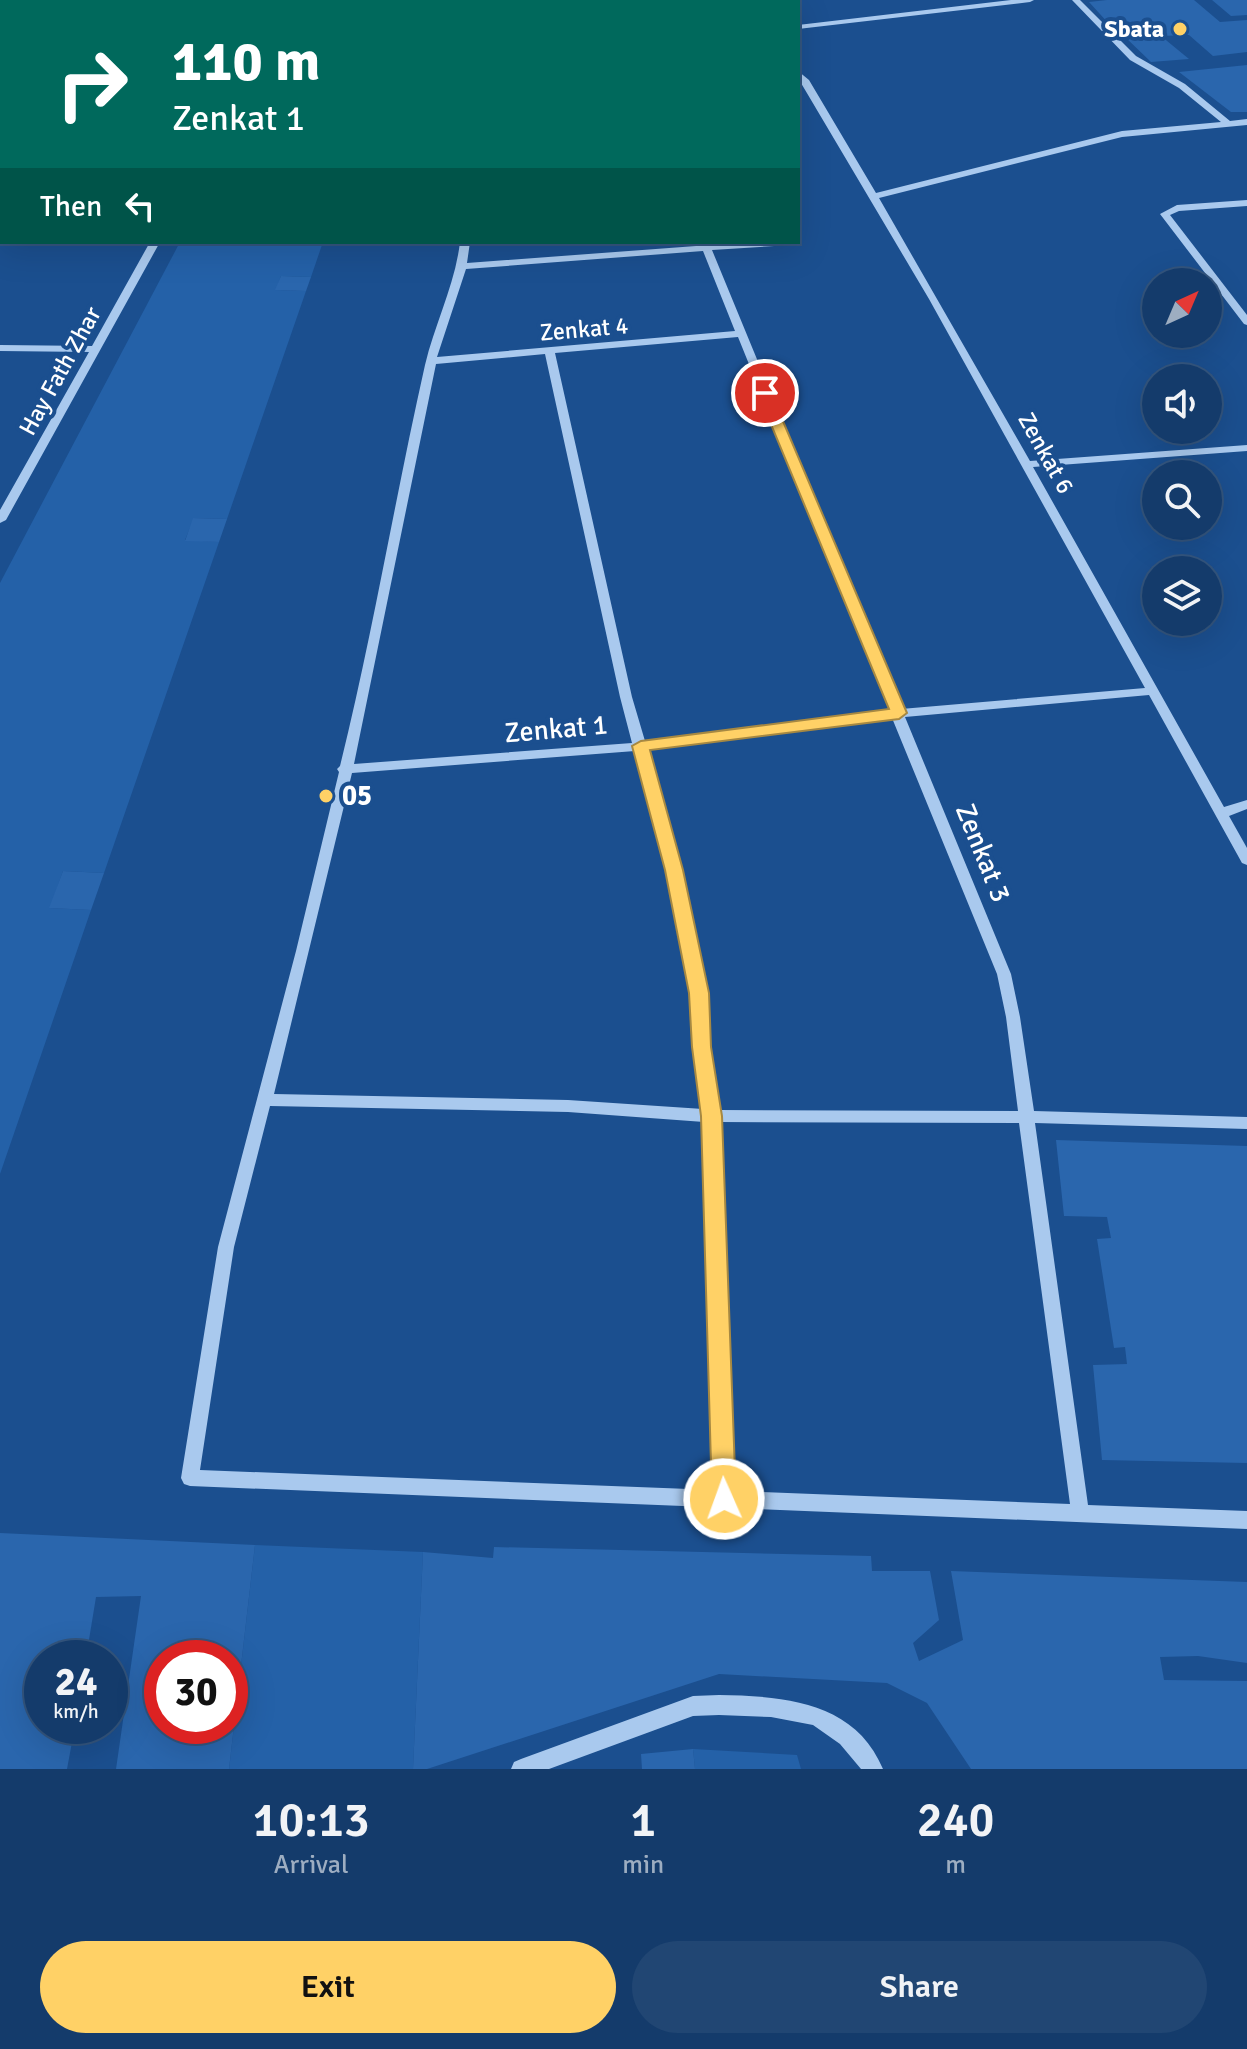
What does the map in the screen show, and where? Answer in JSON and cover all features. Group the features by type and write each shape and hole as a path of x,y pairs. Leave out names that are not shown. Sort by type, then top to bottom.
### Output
{"street":[{"path":"800,27 1030,0"},
{"path":"1076,0 1133,58 1182,86 1227,123"},
{"name":"Zenkat 6","path":"800,75 875,196 1247,860"},
{"path":"875,196 1122,134 1247,122"},
{"path":"1247,203 1177,208 1165,214 1247,322"},
{"name":"Hay Fath Zhar","path":"0,520 154,244"},
{"path":"465,244 462,266 431,361 372,655 265,1100 226,1247 190,1478 1247,1520"},
{"path":"462,266 760,244"},
{"name":"Zenkat 3","path":"706,248 1004,974 1013,1017 1080,1513"},
{"name":"Zenkat 4","path":"431,361 740,334"},
{"path":"0,348 95,349"},
{"path":"550,352 626,697 687,928 699,993 702,1047 712,1116 724,1499"},
{"path":"1027,464 1247,448"},
{"name":"Zenkat 1","path":"344,769 641,746 899,713 1154,691"},
{"path":"1220,814 1247,804"},
{"path":"265,1100 568,1106 712,1116 1025,1117 1247,1123"},
{"path":"521,1769 693,1706 718,1704 813,1715 852,1740 873,1769"}],"shaded area":[{"path":"179,244 322,244 311,277 281,276 276,290 306,291 227,519 194,518 185,540 219,542 104,873 63,871 50,908 91,910 0,1174 0,583"},
{"path":"255,1545 423,1552 413,1769 229,1769 232,1744 248,1744 248,1640 244,1640"},
{"path":"693,1749 797,1755 801,1769 695,1769"}],"building":[{"name":"Sbata","path":"1194,0 1220,22 1247,20 1247,52 1213,56 1189,35 1161,36 1189,59 1151,62 1124,36 1120,36 1089,2"},
{"name":"Sbata","path":"1212,0 1247,0 1247,15 1231,16"},
{"name":"Sbata","path":"1247,65 1247,112 1231,112 1179,72"},
{"path":"281,276 311,277 306,291 275,290"},
{"path":"193,518 227,519 219,542 185,541"},
{"path":"63,871 104,873 91,910 49,908"},
{"path":"1056,1140 1247,1146 1247,1463 1102,1460 1093,1365 1127,1364 1125,1347 1114,1348 1097,1239 1111,1238 1107,1217 1064,1216"},
{"path":"0,1533 255,1545 244,1640 144,1640 144,1744 232,1744 229,1769 116,1769 120,1744 128,1744 128,1686 141,1596 96,1597 89,1640 24,1640 24,1744 72,1744 67,1769 0,1769"},
{"path":"494,1547 871,1556 872,1571 930,1571 939,1620 913,1643 919,1661 963,1640 951,1571 1247,1582 1247,1663 1198,1656 1160,1657 1164,1680 1247,1681 1247,1769 971,1769 927,1703 887,1683 719,1674 427,1769 413,1769 423,1552 493,1558"},
{"path":"693,1749 695,1769 642,1769 641,1754"}],"place":[{"name":"Sbata","path":"1180,29"},
{"name":"05","path":"326,796"}],"route":[{"path":"724,1499 712,1116 702,1047 699,993 674,870 641,746 899,713 765,393"}]}
